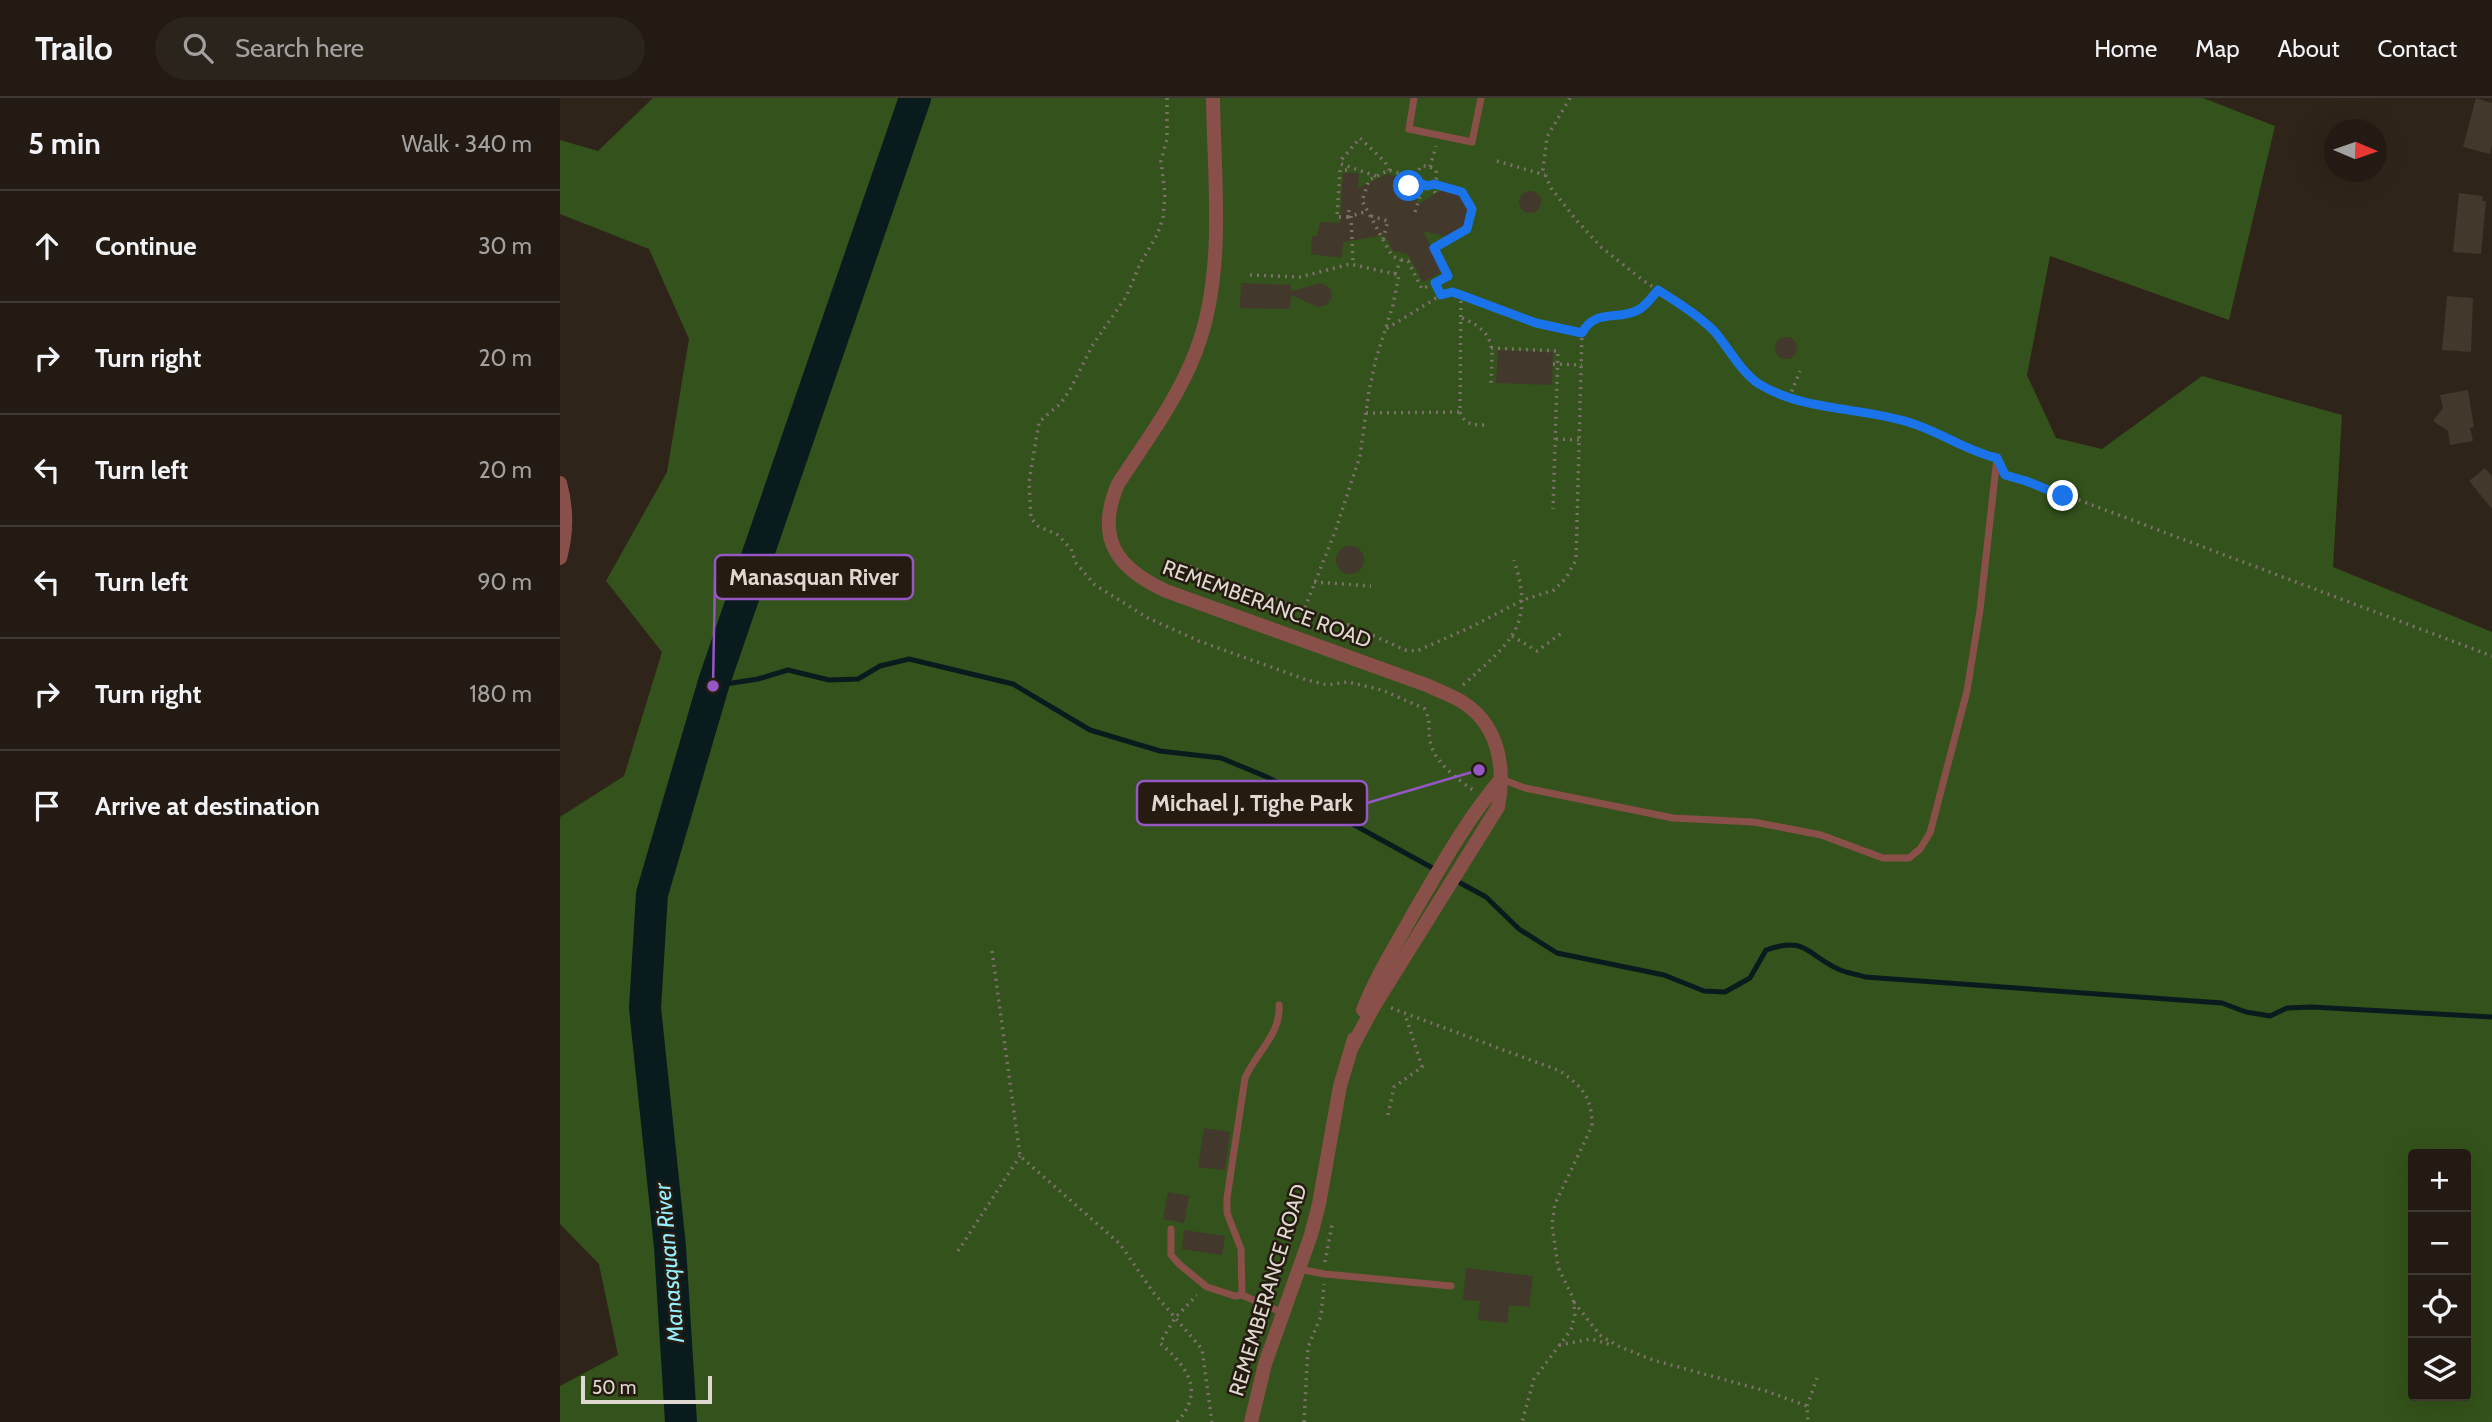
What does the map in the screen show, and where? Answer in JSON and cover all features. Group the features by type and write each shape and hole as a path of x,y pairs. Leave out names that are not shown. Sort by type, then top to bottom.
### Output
{"street":[{"name":"REMEMBERANCE ROAD","path":"1213,98 1215,256 1212,290 1205,325 1196,351 1177,391 1118,484 1111,501 1108,517 1110,533 1121,560 1142,580 1166,591 1451,696 1472,709 1490,730 1496,742 1501,779 1498,807 1374,1006 1352,1047"},
{"path":"560,483 564,496 565,524 560,558"},
{"name":"REMEMBERANCE ROAD","path":"1251,1422 1265,1364 1319,1204 1340,1086 1364,1006 1380,973 1446,859 1485,798 1501,779"}],"lane":[{"path":"1414,98 1409,129 1472,142 1481,98"},
{"path":"1501,779 1525,788 1673,818 1754,822 1821,835 1883,858 1909,858 1920,849 1930,833 1967,691 1980,610 1997,458"},
{"path":"1242,1295 1241,1249 1227,1213 1227,1198 1245,1078 1251,1064 1274,1034 1280,1018 1279,1005"},
{"path":"1171,1229 1171,1255 1207,1287 1236,1296 1242,1295 1283,1313"},
{"path":"1298,1269 1451,1286"}],"path":[{"path":"1167,98 1167,139 1161,161 1165,194 1163,218 1126,297 1093,346 1071,388 1061,403 1039,422 1029,482 1031,518 1038,526 1058,535 1071,549 1076,563 1095,585 1165,627 1307,680 1328,685 1348,682 1382,690 1425,709 1431,729 1429,738 1440,759 1457,779 1485,798"},
{"path":"1570,98 1547,137 1543,169 1552,188 1601,247 1714,331 1757,383 1789,399 1879,413 1913,423 1983,455 1997,458 2005,475 2492,656"},
{"path":"1376,176 1339,164 1360,138 1385,162 1389,170 1416,180 1423,186 1433,185 1462,192 1472,209 1467,229 1434,248 1448,276 1422,289 1408,261 1392,256 1362,201 1369,180 1389,170"},
{"path":"1430,167 1436,146"},
{"path":"1497,161 1546,175"},
{"path":"1409,186 1416,180 1421,166 1430,167 1436,170 1437,177 1433,185 1436,194"},
{"path":"1352,170 1340,170 1338,217 1369,213 1388,221 1383,239"},
{"path":"1415,212 1423,186"},
{"path":"1358,191 1365,191"},
{"path":"1349,210 1353,264"},
{"path":"1395,274 1401,260"},
{"path":"1250,275 1300,277 1353,264 1399,275 1376,359 1360,456 1353,480 1293,637"},
{"path":"1435,283 1441,295"},
{"path":"1182,564 1357,628 1405,650 1417,651 1523,600 1554,590 1566,578 1576,560 1582,333 1587,323 1598,318 1636,312 1658,290"},
{"path":"1386,329 1441,295 1452,292 1536,323 1582,333"},
{"path":"1461,295 1460,412 1464,421 1469,424 1486,425"},
{"path":"1462,318 1479,325 1488,334 1492,348 1491,387"},
{"path":"1492,348 1558,351 1555,364 1553,509"},
{"path":"1555,364 1582,365"},
{"path":"1789,399 1800,371"},
{"path":"1365,413 1460,412"},
{"path":"1556,439 1580,440"},
{"path":"1451,696 1507,645 1519,624 1523,600 1521,581 1514,560"},
{"path":"1314,582 1371,586"},
{"path":"1512,636 1537,651 1563,632"},
{"path":"992,951 1020,1156 1120,1244 1153,1292 1202,1349 1212,1422"},
{"path":"1374,1006 1390,1007 1560,1071 1580,1085 1592,1112 1592,1126 1560,1193 1552,1224 1558,1266 1573,1301 1575,1314 1571,1330 1534,1379 1522,1422"},
{"path":"1388,1115 1394,1087 1422,1067 1405,1014"},
{"path":"958,1251 1020,1156"},
{"path":"1304,1422 1308,1347 1321,1316 1333,1216"},
{"path":"1177,1422 1189,1404 1192,1392 1190,1377 1178,1359 1160,1343 1175,1318 1207,1287"},
{"path":"1573,1301 1600,1335 1618,1346"},
{"path":"1559,1345 1591,1339 1653,1360 1766,1391 1807,1406"},
{"path":"1808,1422 1807,1406 1817,1378"}],"green space":[{"path":"653,98 2203,98 2275,126 2229,320 2050,256 2027,375 2056,438 2102,449 2202,376 2342,415 2333,567 2492,632 2492,1422 560,1422 560,1386 618,1355 599,1264 560,1224 560,817 624,776 662,652 606,581 667,472 689,339 649,249 560,214 560,140 598,151"}],"building":[{"path":"2476,98 2492,103 2490,154 2463,147"},
{"path":"1343,173 1359,173 1358,188 1387,174 1406,179 1418,204 1442,190 1459,195 1468,210 1464,227 1447,237 1423,231 1444,271 1423,282 1408,254 1393,251 1385,235 1343,242 1342,258 1311,254 1312,236 1317,236 1320,222 1340,223"},
{"path":"1530,191 1538,194 1541,202 1538,210 1530,213 1522,210 1519,202 1522,194"},
{"path":"2459,193 2483,196 2482,201 2486,201 2481,254 2453,252"},
{"path":"1241,283 1291,285 1291,291 1321,283 1330,288 1332,297 1327,305 1318,307 1291,295 1290,309 1240,308"},
{"path":"2447,296 2473,298 2471,352 2442,350"},
{"path":"1786,337 1794,340 1797,348 1794,356 1786,359 1778,356 1775,348 1778,340"},
{"path":"1498,350 1553,352 1552,385 1496,383"},
{"path":"2468,390 2474,427 2470,428 2473,441 2450,445 2448,431 2433,421 2443,408 2440,395"},
{"path":"2485,468 2492,476 2492,509 2469,481"},
{"path":"1350,546 1360,550 1364,560 1360,570 1350,574 1340,570 1336,560 1340,550"},
{"path":"1204,1128 1230,1132 1225,1170 1198,1167"},
{"path":"1168,1192 1189,1196 1184,1223 1163,1219"},
{"path":"1184,1230 1225,1236 1222,1255 1182,1249"},
{"path":"1466,1268 1533,1276 1529,1307 1509,1305 1507,1323 1478,1320 1480,1301 1463,1300"}],"waterway":[{"name":"Manasquan River","path":"681,1422 670,1247 645,1008 652,894 714,682 915,98"},
{"path":"713,686 758,679 788,670 829,680 858,679 880,666 909,659 1013,684 1090,730 1160,751 1221,758 1267,777 1438,871"},
{"path":"1453,879 1486,897 1519,929 1557,953 1664,975 1704,991 1725,992 1750,978 1766,950 1790,945 1805,949 1841,970 1865,977 2222,1003 2246,1012 2270,1016 2287,1008 2312,1007 2492,1017"}],"place":[{"name":"Manasquan River","path":"713,686"},
{"name":"Michael J. Tighe Park","path":"1479,770"}],"route":[{"path":"1409,186 1417,182 1462,192 1472,209 1467,229 1434,248 1448,276 1435,283 1441,295 1452,292 1536,323 1582,333 1587,323 1598,318 1636,312 1647,304 1658,290 1714,331 1757,383 1789,399 1879,413 1913,423 1983,455 1997,458 2005,475 2063,496"}]}
